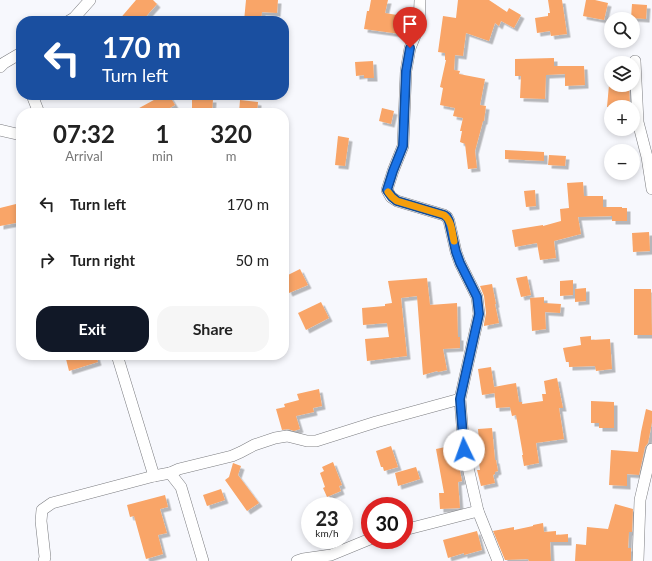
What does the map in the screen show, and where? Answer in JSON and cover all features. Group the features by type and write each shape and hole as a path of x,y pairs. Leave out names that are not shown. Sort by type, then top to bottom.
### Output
{"street":[{"path":"76,16 90,0"},
{"path":"420,0 420,26 410,48 406,71 403,146 387,190 397,201 447,217 452,229 456,252 460,263 477,297 479,314 460,399 464,450 478,510 498,561"},
{"path":"0,67 16,56"},
{"path":"637,92 638,122 647,157 652,189"},
{"path":"0,130 16,135"},
{"path":"119,360 154,476"},
{"path":"45,560 41,522 42,510 52,503 232,456 254,445 275,438 287,436 307,441 316,441 376,422 460,399"},
{"path":"638,561 640,500 652,449"},
{"path":"170,473 181,487 203,561"},
{"path":"413,528 478,510"},
{"path":"297,561 330,555 361,543"}],"building":[{"path":"136,0 153,0 157,4 146,16 122,16"},
{"path":"246,0 278,0 277,13 262,12 262,16 244,16"},
{"path":"371,0 388,0 385,13 403,16 400,34 364,29 367,11 369,11"},
{"path":"458,0 489,0 507,12 509,8 521,15 514,28 501,21 499,26 495,23 489,41 466,33 463,56 455,55 454,70 460,71 459,74 485,79 480,105 486,106 484,121 475,151 477,168 468,169 465,144 460,142 462,131 460,131 463,118 453,116 455,108 440,105 443,88 440,87 446,60 445,53 438,52 443,16 456,18"},
{"path":"548,0 562,0 567,34 551,36 550,31 537,33 535,18 548,16 548,13 550,13"},
{"path":"586,0 595,0 608,3 606,12 604,12 604,20 583,16"},
{"path":"632,4 647,5 646,19 640,19 640,12 631,12"},
{"path":"554,58 554,66 584,66 585,85 565,86 565,74 546,75 545,99 520,98 521,76 515,76 515,59"},
{"path":"373,61 374,78 364,78 364,75 356,76 355,62"},
{"path":"608,92 629,92 630,100 608,100"},
{"path":"154,100 172,100 175,105 170,108 139,108"},
{"path":"192,100 213,100 212,108 192,108"},
{"path":"240,100 258,102 257,108 239,108"},
{"path":"382,108 394,111 391,124 379,121"},
{"path":"338,136 349,138 345,166 335,165"},
{"path":"505,150 544,152 544,161 505,159"},
{"path":"549,155 566,156 565,166 548,165"},
{"path":"583,182 584,196 603,196 603,207 627,208 627,221 612,221 612,216 578,217 581,234 554,241 556,258 540,260 537,243 515,247 512,230 543,226 561,221 560,209 569,208 567,183"},
{"path":"535,190 536,206 526,207 524,191"},
{"path":"16,204 16,223 0,226 0,208"},
{"path":"649,232 650,251 633,252 632,233"},
{"path":"300,269 308,285 289,293 289,274"},
{"path":"527,276 531,295 521,297 516,278"},
{"path":"427,278 430,305 457,303 458,337 460,337 460,348 443,349 447,370 423,375 417,296 401,298 407,356 367,361 365,339 389,337 387,323 363,325 362,308 385,306 385,304 392,303 388,281"},
{"path":"573,280 573,295 560,296 560,281"},
{"path":"492,284 499,323 484,326 486,313 484,296 480,286"},
{"path":"586,288 586,301 575,302 575,289"},
{"path":"634,289 651,289 652,335 634,335"},
{"path":"544,297 544,303 561,304 560,313 545,312 546,329 532,331 530,298"},
{"path":"321,302 329,318 306,330 298,313"},
{"path":"591,336 591,340 610,339 612,369 596,371 595,366 569,367 569,362 566,362 563,348 581,345 580,337"},
{"path":"66,360 97,360 98,362 69,371"},
{"path":"491,367 495,393 482,395 478,369"},
{"path":"557,378 563,408 559,408 564,439 536,443 539,463 524,466 516,415 512,416 510,407 496,408 494,387 516,383 519,402 522,402 522,404 543,401 542,394 546,394 544,381"},
{"path":"319,389 322,406 313,408 314,412 296,416 300,429 294,431 288,429 282,430 276,409 285,407 284,404 299,400 297,394"},
{"path":"591,401 614,402 614,428 599,428 599,423 591,423"},
{"path":"646,409 652,411 652,422 639,475 627,474 627,486 609,485 611,450 638,452"},
{"path":"492,428 495,460 498,471 493,475 495,483 481,486 477,470 480,470 479,463 481,463 478,429"},
{"path":"391,446 398,467 384,471 383,467 381,467 376,451"},
{"path":"450,446 455,467 459,466 462,481 458,482 460,508 440,509 439,493 444,493 436,449"},
{"path":"333,462 342,485 339,486 341,491 327,497 323,488 325,487 320,473 324,471 322,467"},
{"path":"233,463 241,466 238,475 259,503 247,511 225,480 229,477"},
{"path":"416,467 420,479 398,486 395,473"},
{"path":"221,489 225,500 207,506 203,495"},
{"path":"165,495 168,507 160,509 167,533 158,535 163,554 146,559 134,516 130,517 127,505"},
{"path":"615,504 633,509 632,532 629,532 628,548 631,548 631,561 575,561 576,544 586,545 587,527 608,529"},
{"path":"543,523 544,532 556,531 556,535 568,534 568,542 550,542 551,561 529,561 528,559 505,560 493,531 514,527 514,530"},
{"path":"477,531 482,550 464,555 464,553 448,558 443,540"}],"slow traffic":[{"path":"388,192 397,201 447,217 452,229 454,241"}],"route":[{"path":"410,48 406,71 403,146 387,190 389,194 397,201 447,217 452,229 456,252 460,263 477,297 479,314 460,399 464,450"}]}
